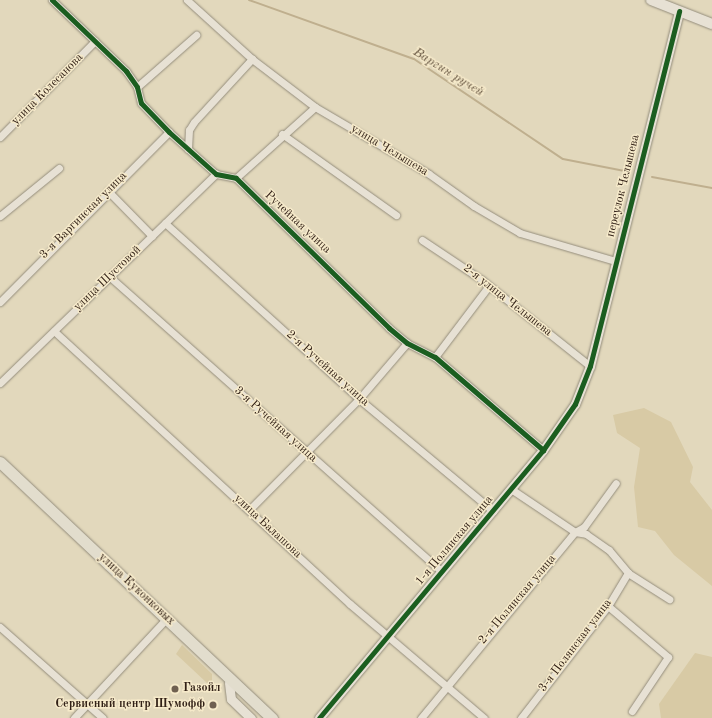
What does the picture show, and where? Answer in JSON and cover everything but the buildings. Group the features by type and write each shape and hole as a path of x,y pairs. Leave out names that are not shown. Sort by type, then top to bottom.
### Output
{"main road":[{"path":"651,0 712,24"},
{"name":"улица Куконковых","path":"0,462 265,718"},
{"name":"улица Куконковых","path":"0,468 272,718"}],"street":[{"path":"52,0 96,41 137,87 142,103 169,132 216,174 236,178 282,134 315,107"},
{"name":"улица Челышева","path":"187,0 252,59 315,107 520,233 615,261"},
{"name":"переулок Челышева","path":"590,366 615,261 679,11"},
{"path":"137,87 196,36"},
{"name":"улица Колесанова","path":"0,137 96,41"},
{"path":"188,149 188,130 252,59"},
{"name":"3-я Варгинская улица","path":"0,302 108,191 169,132"},
{"path":"282,134 396,215"},
{"path":"0,216 59,168"},
{"name":"улица Шустовой","path":"0,383 216,174"},
{"name":"Ручейная улица","path":"236,178 408,343 435,357 543,450"},
{"path":"108,191 152,236"},
{"name":"2-я Ручейная улица","path":"165,223 359,399 493,511"},
{"name":"2-я улица Челышева","path":"422,240 488,287 590,366"},
{"name":"3-я Ручейная улица","path":"110,277 307,454 442,572"},
{"path":"435,357 488,287"},
{"name":"улица Балашова","path":"54,331 388,637 484,718"},
{"path":"249,510 307,454 359,399 408,343"},
{"name":"1-я Полянская улица","path":"319,718 543,450 575,404 590,366"},
{"name":"2-я Полянская улица","path":"421,718 445,685 575,532 584,527 616,483"},
{"path":"511,489 575,532 586,534 609,550 628,573 669,599"},
{"name":"3-я Полянская улица","path":"521,718 608,606 628,573"},
{"path":"608,606 668,657 632,711"},
{"path":"74,718 89,706 165,620"},
{"path":"0,627 103,718"},
{"path":"229,683 231,699 251,718"}],"shaded area":[{"path":"644,408 671,422 693,467 690,482 712,510 712,586 674,555 655,531 638,527 634,487 640,448 617,433 613,415"},
{"path":"182,645 212,674 212,681 207,683 176,654"},
{"path":"695,653 712,657 712,718 661,718 659,704"}],"waterway":[{"name":"Варгин ручей","path":"249,0 414,59 563,159 630,172"},
{"name":"Варгин ручей","path":"652,177 712,188"}],"cycle path":[{"path":"52,0 126,71 137,87 141,103 169,132 216,174 236,178 389,328 407,343 435,357 543,450"},
{"path":"319,718 543,450 575,404 590,366 679,11"}],"place":[{"name":"Газойл","path":"175,689"},
{"name":"Сервисный центр Шумофф","path":"213,705"}]}
